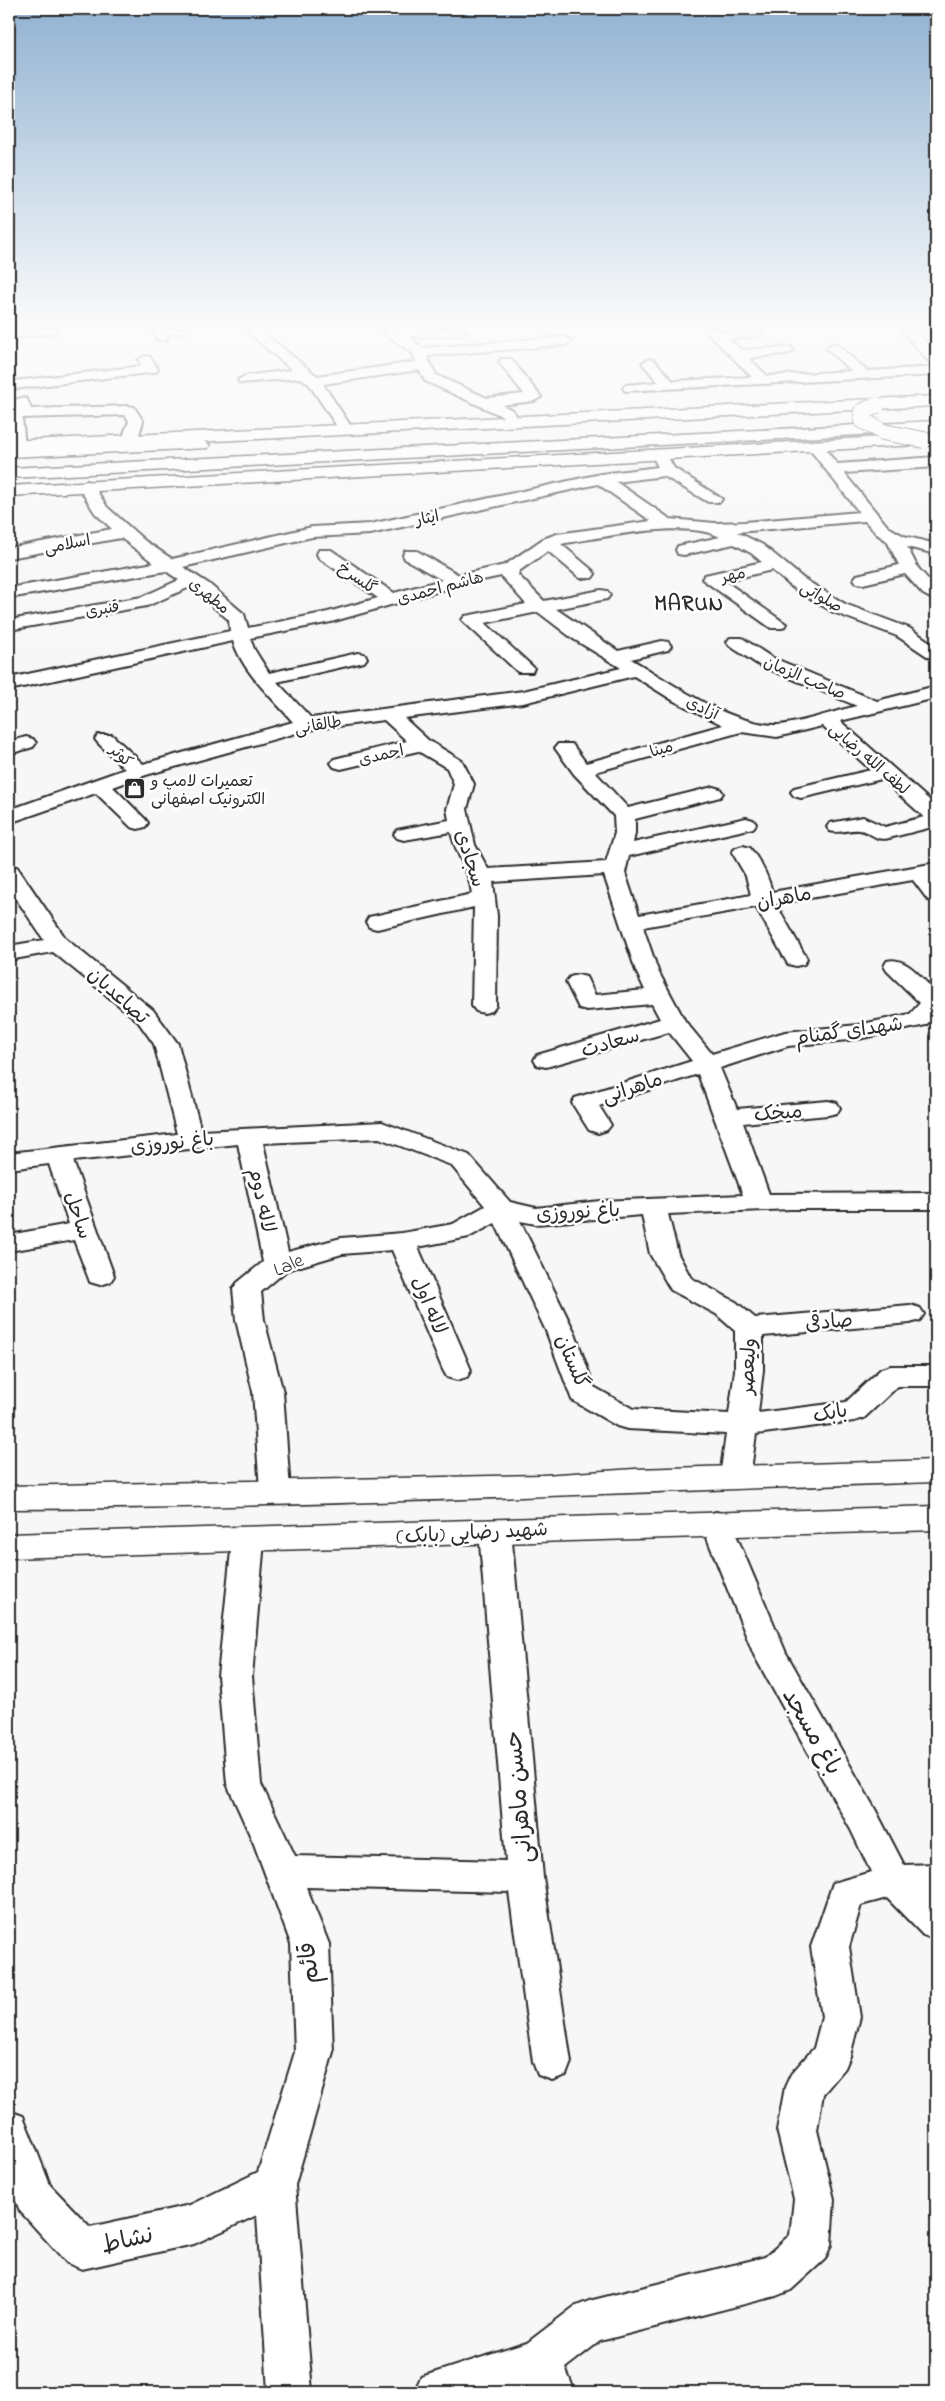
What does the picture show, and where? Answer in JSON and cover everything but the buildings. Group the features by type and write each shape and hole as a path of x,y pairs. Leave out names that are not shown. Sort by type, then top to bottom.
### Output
{"main road":[{"path":"11,448 103,441"},
{"path":"11,448 363,441"},
{"path":"9,460 395,441"},
{"path":"9,473 629,441"},
{"path":"9,491 913,441"},
{"path":"9,485 260,469 569,444"},
{"path":"9,1498 275,1490 543,1486 735,1477 936,1471"},
{"path":"543,1486 549,1528"},
{"name":"شهید رضایی (بابک)","path":"9,1546 248,1541 495,1532 549,1528 936,1518"}],"street":[{"path":"816,447 870,516 876,528 895,540 936,549"},
{"path":"660,455 667,471 714,499"},
{"path":"833,469 936,462"},
{"name":"ایثار","path":"9,593 170,565 312,532 370,529 601,479 667,471"},
{"path":"601,479 666,524"},
{"name":"مطهری","path":"86,486 102,510 139,545 192,580 238,618 238,636 245,652 264,680 306,724"},
{"name":"هاشم احمدی","path":"17,682 181,646 331,617 456,581 511,569 548,543 564,538 666,524 715,528 870,516"},
{"name":"صلواتی","path":"715,528 757,549 798,583 839,608 903,632 936,654"},
{"name":"اسلامی","path":"13,565 125,532"},
{"path":"684,550 736,538"},
{"path":"895,540 901,557 919,584 936,596"},
{"path":"548,543 586,574"},
{"name":"گلسرخ","path":"325,554 392,600"},
{"path":"410,555 456,581"},
{"name":"مهر","path":"776,564 711,579 778,624"},
{"path":"13,565 30,590"},
{"path":"863,579 908,568"},
{"name":"آزادی","path":"511,569 509,576 528,597 578,634 680,697 742,726 777,731 936,692"},
{"name":"قنبری","path":"9,624 147,601 192,580"},
{"path":"525,668 471,620 601,596"},
{"name":"صاحب الزمان","path":"736,642 765,661 876,707"},
{"path":"615,657 662,646"},
{"path":"264,680 358,658"},
{"path":"785,669 814,662"},
{"path":"9,665 17,682"},
{"name":"طالقانی","path":"9,817 139,771 306,724 523,697 636,670"},
{"name":"سجادی","path":"390,715 421,744 455,765 464,784 457,809 464,845 481,876 486,916 484,1006"},
{"name":"لطف الله رضایی","path":"826,719 936,818"},
{"name":"مینا","path":"581,770 742,726"},
{"name":"کوثر","path":"105,740 139,771"},
{"name":"احمدی","path":"341,763 421,744"},
{"path":"566,748 581,770 624,815 625,833 614,873 647,971 674,1023 706,1063 728,1116 759,1202"},
{"path":"800,792 886,772"},
{"path":"99,785 138,823"},
{"path":"624,815 713,793"},
{"path":"837,827 863,823 882,834 936,818"},
{"path":"404,834 460,824"},
{"path":"481,876 617,860 746,824"},
{"path":"742,852 757,876 763,900 796,960"},
{"path":"927,870 936,895"},
{"name":"ماهران","path":"631,923 927,870"},
{"name":"تصاعدیان","path":"9,872 58,944 145,1015 166,1044 191,1140"},
{"path":"377,922 484,898"},
{"path":"9,953 58,944"},
{"name":"شهدای گمنام","path":"706,1063 785,1039 858,1032 918,1020 934,1003 895,966"},
{"path":"578,982 587,1003 660,996"},
{"name":"سعادت","path":"546,1060 674,1023"},
{"name":"ماهرانی","path":"598,1125 584,1103 706,1063"},
{"name":"میخک","path":"728,1116 828,1108"},
{"name":"باغ نوروزی","path":"9,1161 191,1140 382,1130 460,1160 501,1208 536,1216 600,1209 759,1202 936,1202"},
{"name":"لاله دوم","path":"249,1136 277,1264"},
{"name":"ساحل","path":"58,1154 100,1276"},
{"name":"ولیعصر","path":"653,1207 664,1254 681,1284 726,1308 749,1328 749,1370 735,1477"},
{"name":"Lale","path":"275,1490 268,1392 250,1320 246,1289 277,1264 341,1246 402,1241 460,1231 501,1208"},
{"name":"گلستان","path":"501,1208 560,1331 582,1393 627,1419 742,1425"},
{"path":"9,1243 84,1230"},
{"name":"لاله اول","path":"402,1241 457,1370"},
{"name":"صادقی","path":"749,1328 910,1314"},
{"name":"بابک","path":"742,1425 854,1410 891,1376 936,1376"},
{"name":"باغ مسجد","path":"716,1523 770,1655 864,1820 894,1881 936,1924"},
{"name":"حسن ماهرانی","path":"495,1532 525,1877 552,2062"},
{"name":"قائم","path":"248,1541 234,1676 244,1784 282,1871 310,1944 314,2052 275,2185 290,2392"},
{"path":"282,1871 525,1877"},
{"path":"436,2392 546,2376 589,2322 776,2275 810,2245 814,2199 798,2130 805,2087 831,2056 841,2017 830,1947 846,1894 894,1881 936,1879"},
{"name":"نشاط","path":"9,2129 34,2197 82,2249 194,2224 275,2185"}],"place":[{"name":"تعمیرات لامپ و الکترونیک اصفهانی","path":"135,789"}],"district":[{"name":"MARUN","path":"689,603"}]}
